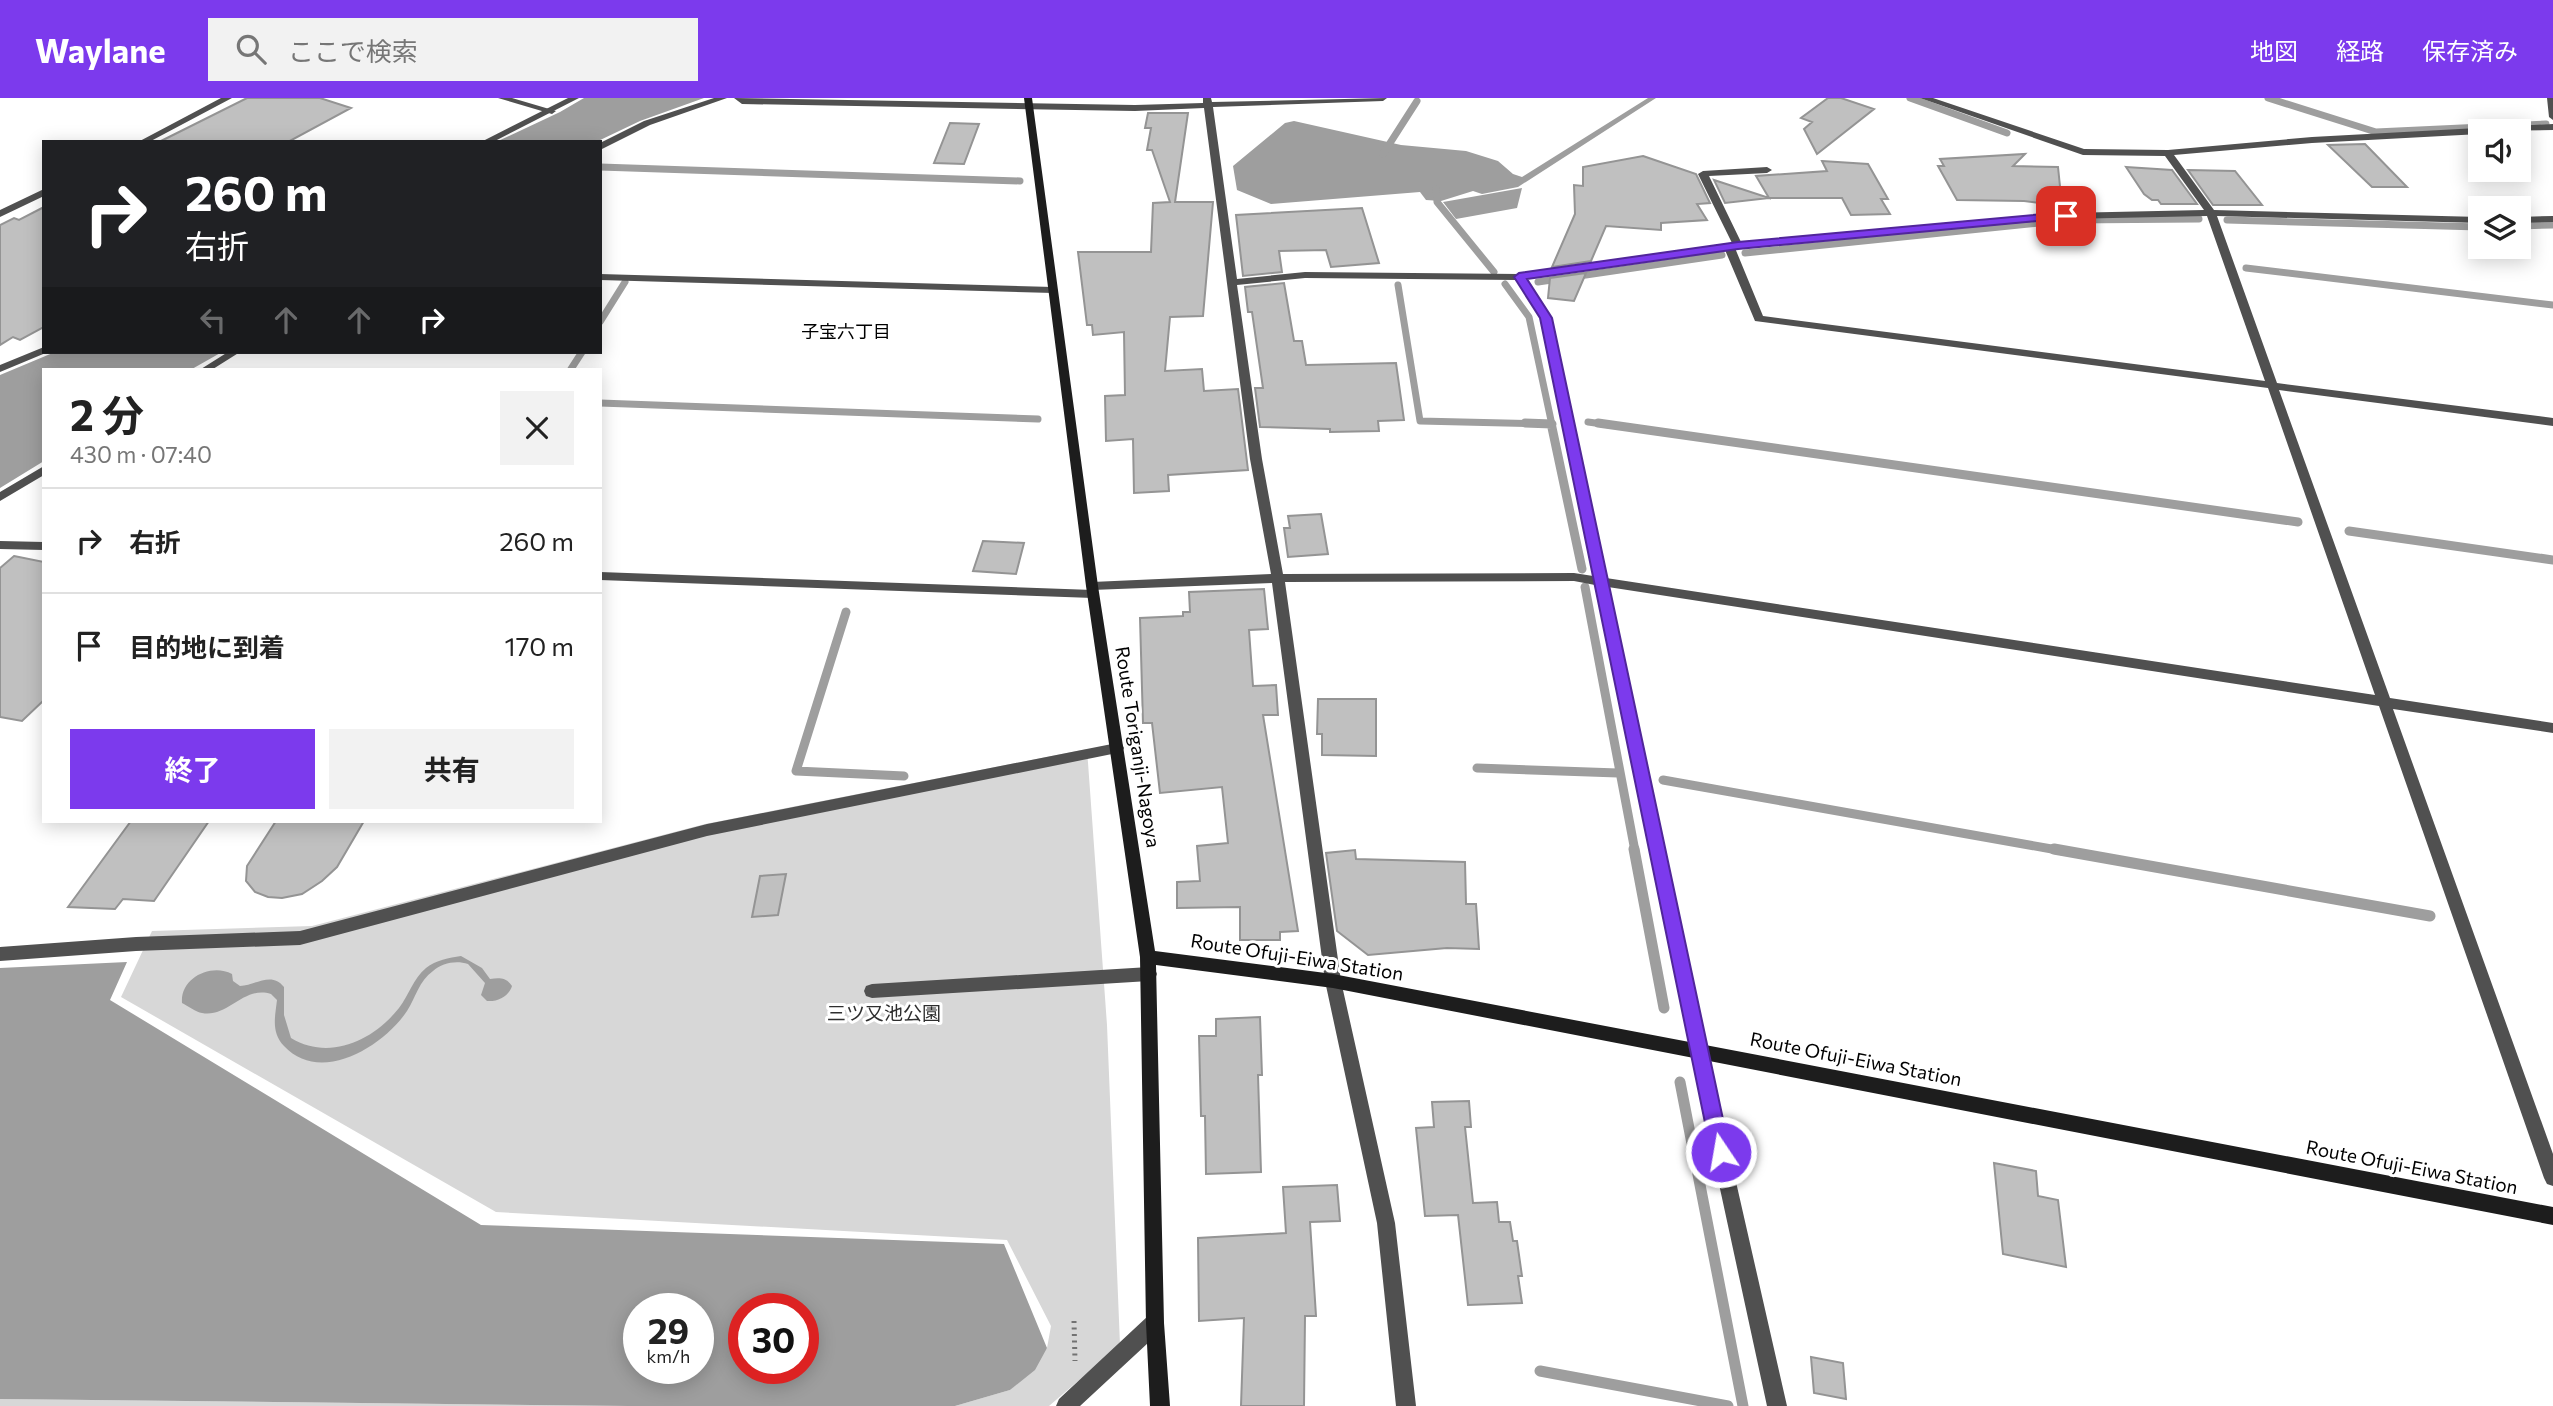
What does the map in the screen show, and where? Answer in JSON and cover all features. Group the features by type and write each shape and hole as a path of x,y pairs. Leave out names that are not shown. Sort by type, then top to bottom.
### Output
{"main road":[{"name":"Route Toriganji-Nagoya","path":"1029,102 1093,590 1148,965 1155,1323 1160,1406"},
{"name":"Route Ofuji-Eiwa Station","path":"1148,965 1333,981 2553,1216"}],"street":[{"path":"146,140 228,98"},
{"path":"502,98 552,111"},
{"path":"489,140 575,98"},
{"path":"602,146 647,123 723,98"},
{"path":"738,98 743,101 1029,102 1382,98"},
{"path":"1924,98 2083,152 2168,153 2312,140 2553,127"},
{"path":"2551,98 2553,117"},
{"path":"1208,101 1256,459 1278,578 1333,981 1387,1223 1406,1406"},
{"path":"2168,153 2211,213 2553,1178"},
{"path":"1767,170 1703,174 1759,319 2553,422"},
{"path":"3,211 42,193"},
{"path":"1233,282 1305,275 1519,277 1733,246 2066,216 2211,213 2468,220"},
{"path":"2531,220 2553,219"},
{"path":"602,277 1053,290"},
{"path":"1519,277 1546,318 1698,1050 1777,1406"},
{"path":"0,369 42,351"},
{"path":"207,368 231,354"},
{"path":"0,498 42,471"},
{"path":"0,545 42,546"},
{"path":"602,576 1093,590 1278,578 1574,577 2553,728"},
{"path":"0,954 136,943 300,938 707,830 1117,748"},
{"path":"872,991 1148,965"},
{"path":"1066,1406 1155,1323"}],"path":[{"path":"1072,1368 1077,1359 1074,1321"}],"green space":[{"name":"三ツ又池公園","path":"1087,749 1107,1025 1120,1345 1049,1406 955,1406 1010,1390 1047,1348 1051,1326 1007,1240 496,1212 121,997 152,931 312,926 705,824"},
{"path":"0,1399 628,1406 0,1406"}],"shaded area":[{"path":"584,98 704,98 640,121 600,140 500,140"},
{"path":"1648,98 1656,98 1518,187 1482,194 1473,191 1441,201 1426,200 1420,192 1271,204 1237,190 1233,166 1285,123 1294,121 1401,145 1466,151 1498,161 1513,174 1522,177"},
{"path":"1522,188 1517,208 1456,219 1443,202"},
{"path":"50,354 218,354 194,368 42,368 42,462 0,488 0,375"},
{"path":"461,956 482,968 490,979 507,981 512,986 508,993 499,999 487,1001 481,995 485,983 468,964 445,964 428,975 407,1011 383,1037 350,1057 332,1062 315,1062 299,1057 284,1046 276,1030 277,1000 271,994 252,994 211,1013 200,1012 182,1003 186,986 198,975 206,972 215,970 232,974 233,981 240,986 274,980 284,987 284,1015 291,1038 305,1045 335,1047 363,1038 388,1020 426,968 438,961"},
{"path":"127,962 110,1000 481,1225 1004,1244 1047,1348 1035,1370 1010,1390 955,1406 628,1406 0,1399 0,968"}],"building":[{"path":"247,98 320,98 351,108 292,140 163,140"},
{"path":"1828,98 1841,98 1874,109 1817,154 1804,129 1812,122 1801,118"},
{"path":"1148,113 1188,113 1175,202 1213,202 1203,316 1170,317 1165,371 1202,369 1204,391 1238,389 1248,470 1168,475 1169,491 1134,493 1133,439 1106,441 1105,396 1125,395 1124,332 1093,335 1092,325 1087,325 1078,252 1151,252 1153,203 1170,202 1152,150 1147,150 1151,128 1145,128"},
{"path":"950,123 979,124 964,164 934,163"},
{"path":"2365,144 2407,187 2372,187 2328,145"},
{"path":"2025,154 2013,166 2058,167 2062,206 2024,201 1957,200 1938,166 1944,166 1940,159"},
{"path":"1643,156 1696,174 1710,203 1697,204 1707,220 1661,223 1661,230 1606,226 1591,261 1552,267 1575,214 1574,185 1583,186 1583,167"},
{"path":"1822,161 1868,164 1888,199 1881,199 1890,214 1851,215 1842,198 1769,198 1756,176 1827,171"},
{"path":"2126,167 2172,170 2197,204 2161,204 2158,200 2152,200 2144,194"},
{"path":"2188,170 2235,171 2262,205 2213,205"},
{"path":"1714,180 1769,198 1725,203"},
{"path":"42,208 42,328 20,340 13,337 0,345 0,225 14,218 19,220"},
{"path":"1362,208 1379,263 1331,267 1326,250 1279,251 1282,272 1243,276 1236,215"},
{"path":"1586,273 1574,301 1548,298 1550,278"},
{"path":"1284,283 1294,341 1302,341 1306,365 1396,363 1404,420 1378,421 1379,431 1330,432 1330,429 1260,427 1255,388 1263,388 1252,312 1248,312 1245,287"},
{"path":"1321,514 1328,554 1288,557 1284,528 1290,528 1288,516"},
{"path":"983,541 1024,543 1016,574 973,571"},
{"path":"14,556 42,562 42,702 22,721 0,717 0,568"},
{"path":"1264,589 1268,629 1249,630 1253,686 1276,685 1278,715 1263,715 1298,931 1280,932 1280,940 1240,940 1240,907 1177,908 1177,882 1200,881 1197,846 1228,843 1222,787 1160,793 1152,723 1143,723 1140,618 1183,616 1183,612 1190,612 1189,592"},
{"path":"1318,699 1376,699 1376,756 1322,755 1322,734 1317,734"},
{"path":"130,823 208,823 154,901 123,899 115,909 68,907"},
{"path":"275,823 363,823 337,867 302,894 282,898 255,892 246,881 247,866"},
{"path":"1355,850 1356,859 1465,862 1466,904 1476,904 1479,949 1447,948 1368,955 1337,931 1326,853"},
{"path":"786,874 778,915 752,917 760,876"},
{"path":"1260,1017 1262,1075 1258,1075 1261,1172 1206,1174 1199,1036 1216,1036 1216,1019"},
{"path":"1469,1101 1471,1127 1465,1127 1473,1203 1497,1202 1499,1222 1510,1222 1513,1241 1517,1241 1522,1276 1518,1276 1522,1303 1468,1305 1458,1215 1425,1216 1416,1128 1434,1127 1432,1102"},
{"path":"1994,1163 2036,1171 2038,1196 2058,1200 2066,1267 2003,1254"},
{"path":"1337,1185 1340,1221 1310,1222 1316,1316 1305,1316 1304,1406 1241,1406 1244,1318 1199,1321 1198,1238 1286,1233 1283,1187"},
{"path":"1811,1357 1843,1363 1846,1399 1814,1393"}],"waterway":[{"path":"1910,98 2007,133"},
{"path":"2268,98 2376,132 2546,124"},
{"path":"1383,154 1417,101"},
{"path":"602,167 1020,181"},
{"path":"1436,189 1437,202 1494,272"},
{"path":"1745,253 2069,220 2199,219"},
{"path":"2227,220 2468,227"},
{"path":"2531,226 2553,225"},
{"path":"1538,282 1722,255"},
{"path":"2246,268 2553,305"},
{"path":"602,319 625,282"},
{"path":"1505,284 1529,317 1552,424"},
{"path":"1398,285 1420,421 1551,424"},
{"path":"572,368 581,354"},
{"path":"602,403 1038,419"},
{"path":"1588,422 1610,425"},
{"path":"1525,423 1551,424"},
{"path":"1598,423 2298,522"},
{"path":"1551,424 1582,569"},
{"path":"2349,531 2553,560"},
{"path":"1585,587 1635,851"},
{"path":"846,612 796,771 904,776"},
{"path":"1477,768 1618,773"},
{"path":"1663,780 2063,851"},
{"path":"1634,849 1664,1008"},
{"path":"2054,849 2430,916"},
{"path":"1680,1082 1743,1406"},
{"path":"1540,1371 1728,1406"}],"district":[{"name":"子宝六丁目","path":"846,332"}],"route":[{"path":"1721,1152 1546,318 1519,277 1738,245 2066,216"}]}
